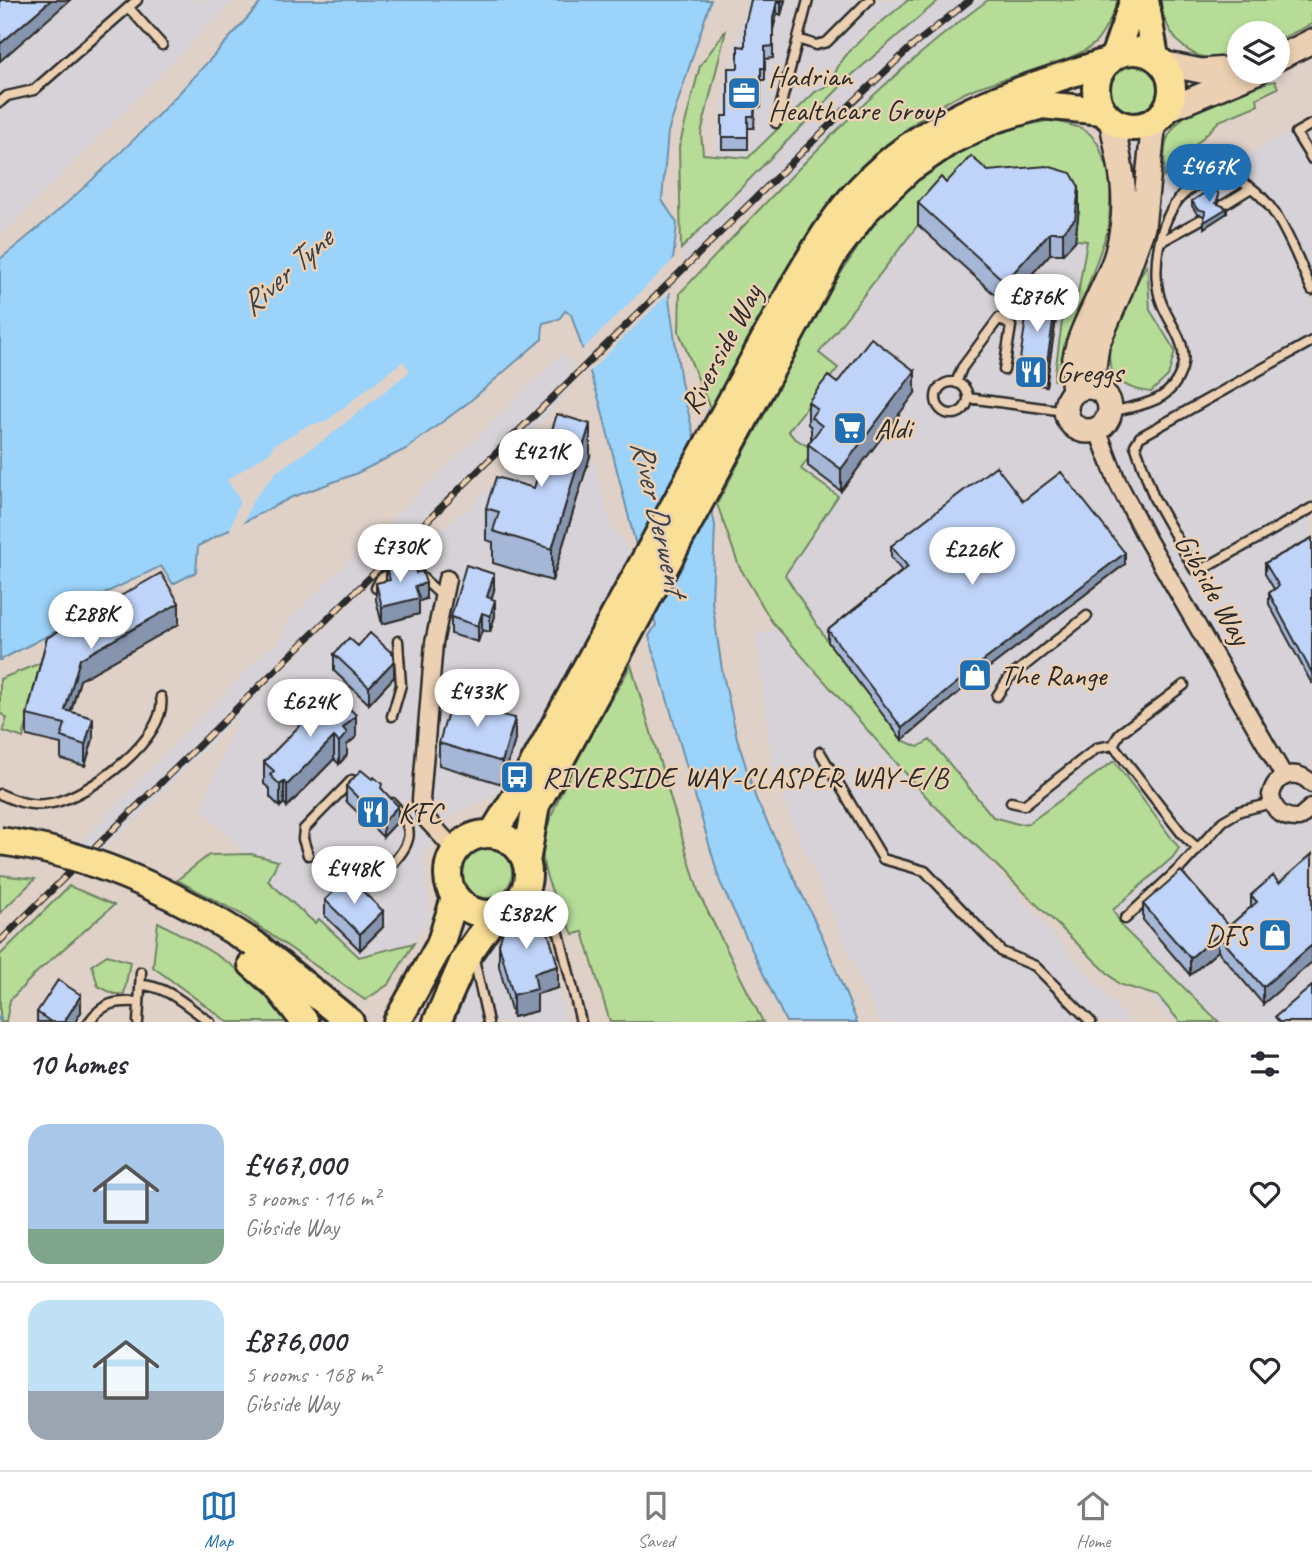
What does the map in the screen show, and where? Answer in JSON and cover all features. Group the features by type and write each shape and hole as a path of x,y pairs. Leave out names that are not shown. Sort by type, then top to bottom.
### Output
{"main road":[{"path":"1134,0 1111,59 1097,79 1098,101 1107,115 1132,127 1160,116 1171,100 1172,80 1158,60 1144,0"},
{"path":"1111,59 1134,51 1158,60"},
{"name":"Riverside Way","path":"493,833 609,646 750,388 825,233 878,170 931,131 968,109 1111,59"},
{"name":"Riverside Way","path":"750,388 834,253 867,209 909,169 950,141 995,119 1042,105 1107,115"},
{"name":"Riverside Way","path":"526,862 536,805 609,646"},
{"path":"437,1022 447,995 472,946 495,915 509,909 524,894 528,876 526,862 519,848 493,833 472,836 455,850 447,870 449,885 455,898 465,908 495,915"},
{"path":"0,841 46,850 117,873 193,906 249,951 350,1022"},
{"path":"0,858 39,866 108,888 249,951 305,1022"},
{"path":"397,1022 440,945 455,898"}],"street":[{"path":"1290,52 1312,41"},
{"path":"1158,60 1201,71 1227,69"},
{"path":"1078,397 1093,375 1097,345 1122,287 1143,227 1160,116 1231,84"},
{"path":"1104,420 1077,428 1078,397 1072,380 1081,338 1115,260 1125,212 1124,179 1107,115"},
{"name":"Gibside Way","path":"1078,397 1108,400 1104,420 1116,481 1284,776"},
{"path":"447,579 433,655 421,800 427,820 455,850"},
{"path":"1312,784 1301,775 1284,776 1273,787 1272,803 1283,816 1291,818 1306,814 1312,807"}],"lane":[{"path":"0,102 7,96 34,90 138,0"},
{"path":"776,123 808,0"},
{"path":"798,39 816,45 827,42 869,0"},
{"path":"129,8 162,45"},
{"path":"1312,124 1296,133 1312,159"},
{"path":"1104,420 1155,402 1168,393 1182,369 1184,358 1179,336 1161,302 1157,273 1162,241 1176,203 1195,185 1219,178 1231,178 1251,188 1270,208 1312,290"},
{"path":"1222,206 1251,188"},
{"path":"1162,241 1199,219"},
{"path":"956,383 962,368 999,318 1011,326 1004,370"},
{"path":"1312,341 1140,438 1135,445 1154,498 1194,569 1203,569 1312,508"},
{"path":"947,383 956,383 963,387 968,398 965,407 955,414 944,412 938,406 938,389 947,383"},
{"path":"968,398 1078,397"},
{"path":"376,588 381,578 407,568 426,580 443,597"},
{"path":"997,695 1009,678 1087,616"},
{"path":"392,716 401,685 398,641"},
{"path":"1114,745 1120,733 1184,685"},
{"path":"0,794 23,805 52,803 74,796 127,758 154,730 163,709 161,696"},
{"path":"1011,802 1024,805 1097,748 1114,745"},
{"path":"1114,745 1183,835 1197,848"},
{"path":"820,752 883,859 925,870 1002,952 1035,965 1091,1022"},
{"path":"308,855 303,839 304,829 351,780 359,777"},
{"path":"387,798 404,816 409,828 408,843 388,869"},
{"path":"1125,919 1167,881 1223,821 1240,811 1272,803"},
{"path":"524,894 559,933 581,1022"},
{"path":"472,946 478,988 488,1022"},
{"path":"138,1022 141,972"},
{"path":"140,985 165,991 209,1022"},
{"path":"89,1022 98,1009 114,1001 139,1002"}],"shaded area":[{"path":"0,0 234,0 0,237"},
{"path":"748,0 1012,0 797,192 773,187 687,269 682,251 705,205 748,159 714,157 723,90"},
{"path":"1312,121 1312,1022 1174,1022 902,740 828,642 785,575 731,479 924,198 1037,134 1248,154"},
{"path":"563,353 571,361 577,378 539,425 511,452 505,447 99,856 75,847 266,650 272,649 280,641 287,621"},
{"path":"562,423 586,429 611,527 632,555 498,794 454,815 423,855 431,919 371,989 201,808 238,718 395,560 469,508 535,440"},
{"path":"784,628 1131,1022 879,1022 774,780 756,635"},
{"path":"508,930 548,942 566,1022 455,1022 467,988 492,945"}],"green space":[{"path":"908,0 939,0 852,75 681,249 679,147 700,66 726,30 701,133 703,154 748,158 815,92 833,83 835,72 851,49"},
{"path":"988,0 1120,0 1100,38 1086,49 1056,63 973,89 957,97 909,127 875,156 819,222 795,257 751,332 711,411 679,332 680,293 828,139 905,67"},
{"path":"1159,0 1312,0 1312,24 1290,34 1290,21 1227,21 1227,57 1223,58 1196,55 1185,48 1176,39 1163,15"},
{"path":"1135,63 1154,70 1161,89 1154,108 1135,115 1116,108 1109,89 1116,70"},
{"path":"1276,84 1278,88 1257,98 1258,105 1219,121 1164,177 1167,139 1175,126 1199,106 1246,88"},
{"path":"1052,120 1081,128 1090,134 1098,144 1111,176 1109,227 1054,381 1063,314 1067,314 1071,293 1078,294 1087,241 918,225 819,353 838,368 788,431 794,438 814,450 801,469 838,496 785,575 828,642 902,740 918,747 930,740 993,817 1018,824 1029,823 1114,761 1179,848 1173,857 1113,910 1123,928 1219,1022 1180,1022 1158,996 1119,984 932,803 772,622 739,566 717,504 829,291 876,220 925,171 1002,130"},
{"path":"1147,264 1150,310 1175,351 1168,376 1151,392 1127,386 1114,374 1109,359 1111,340 1118,320"},
{"path":"43,662 23,738 3,731 7,718 0,713 0,679"},
{"path":"631,665 699,894 763,1022 610,1022 583,932 573,934 547,879 543,860 544,840 551,816 576,761"},
{"path":"487,848 505,855 512,873 505,891 487,898 469,891 462,873 469,855"},
{"path":"251,854 278,861 268,881 315,923 319,919 359,957 414,943 389,984 365,1000 241,914 177,880 209,855"},
{"path":"0,875 35,879 0,913"},
{"path":"69,886 114,905 37,972 10,1000 6,1022 0,1022 0,955"},
{"path":"158,922 213,953 246,976 275,1005 287,1022 228,1022 153,967"},
{"path":"107,955 130,962 124,994 114,994 98,986 92,965"}],"water":[{"path":"263,0 711,0 668,132 662,200 677,223 669,299 681,382 715,525 712,601 722,670 737,738 756,799 823,938 857,1022 786,1022 720,882 649,636 656,625 600,403 571,314 565,311 559,319 543,323 542,339 469,402 406,449 355,474 290,498 198,546 196,572 173,584 161,566 97,597 98,610 0,660 0,259 70,200 138,136"}],"pier":[{"path":"677,256 673,289 587,374 580,352"},
{"path":"403,361 410,371 328,437 276,472 253,500 241,529 228,536 240,500 227,480 273,450 271,447 284,439 309,425 325,422"}],"building":[{"path":"0,0 51,0 0,44"},
{"path":"751,0 782,0 781,3 777,1 773,18 773,46 765,47 765,68 761,68 761,95 755,95 754,116 748,116 748,137 722,137 722,116 728,116 728,68 738,68 738,46 745,47 745,25"},
{"path":"971,156 988,171 1047,166 1071,173 1079,187 1075,219 1063,232 1050,232 1005,282 918,203 941,177 946,183"},
{"path":"1214,187 1219,195 1216,203 1227,208 1204,222 1205,211 1197,209 1192,201"},
{"path":"1029,298 1056,302 1046,369 1019,366"},
{"name":"Aldi","path":"871,338 915,371 841,469 808,444 822,426 811,417 817,409 808,402 828,376 837,383"},
{"path":"557,414 590,424 552,549 493,531 499,512 486,508 496,477 534,488"},
{"path":"996,466 1023,501 1061,472 1125,553 982,662 902,728 828,630 908,567 891,546"},
{"path":"1312,538 1312,673 1269,593 1279,586 1265,563"},
{"path":"408,560 414,563 416,573 422,571 426,583 415,586 419,598 382,607 376,583 390,580 386,566"},
{"path":"466,565 494,574 487,597 495,600 490,616 482,613 478,626 451,617"},
{"path":"161,573 179,603 80,659 65,710 93,718 85,745 61,737 65,724 27,715 47,638"},
{"path":"370,633 394,655 394,661 369,687 334,654 349,638 358,646"},
{"path":"333,692 356,715 343,728 347,733 339,742 334,737 287,785 284,781 280,785 270,775 274,771 264,762 313,712 310,709 318,701 321,704"},
{"path":"453,695 503,710 502,715 515,718 502,762 439,743"},
{"path":"361,770 382,784 381,788 398,806 383,822 346,786"},
{"path":"1312,854 1312,945 1263,987 1218,935 1190,958 1143,904 1181,871 1229,926 1257,902 1251,895 1273,876 1279,883"},
{"path":"348,877 383,911 360,934 325,900"},
{"path":"531,913 545,922 558,966 534,973 537,989 513,995 499,944 506,922"},
{"path":"58,980 81,995 64,1022 51,1022 37,1012"},
{"path":"1312,986 1312,1022 1279,1022 1275,1017"}],"railway":[{"path":"0,941 850,105 910,48 970,0"}],"place":[{"name":"Hadrian Healthcare Group","path":"744,93"},
{"name":"Greggs","path":"1031,372"},
{"name":"Aldi","path":"850,428"},
{"name":"The Range","path":"975,675"},
{"name":"RIVERSIDE WAY-CLASPER WAY-E/B","path":"517,777"},
{"name":"KFC","path":"373,812"},
{"name":"DFS","path":"1275,935"}],"water label":[{"name":"River Tyne","path":"286,272"},
{"name":"River Derwent","path":"659,517"}]}
